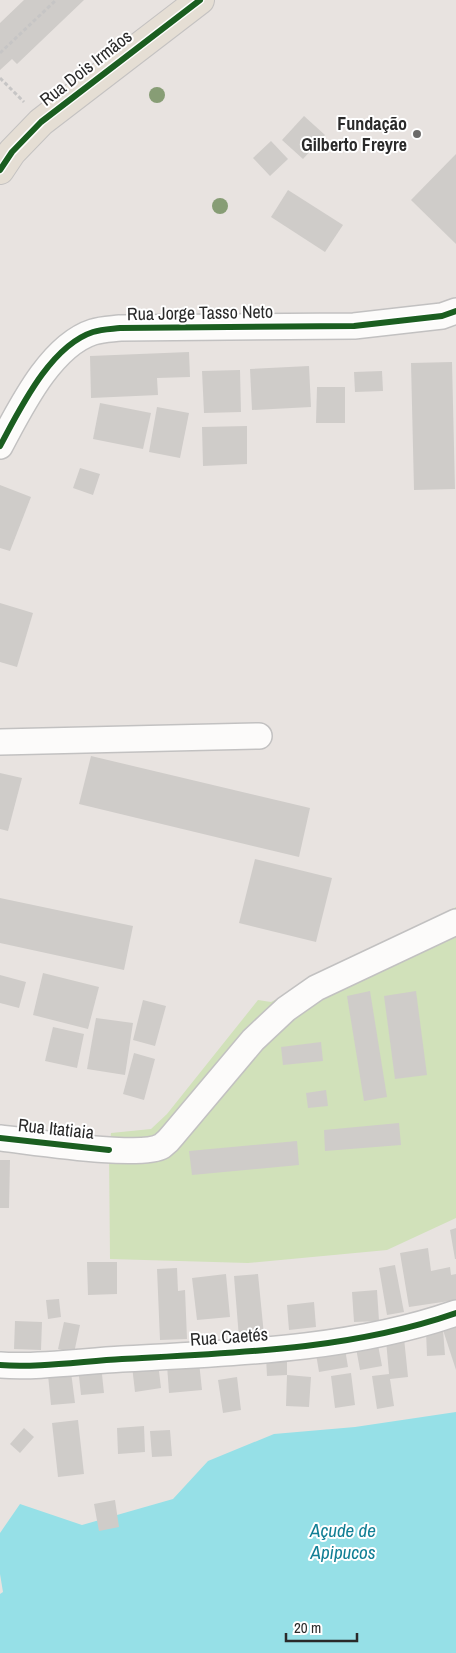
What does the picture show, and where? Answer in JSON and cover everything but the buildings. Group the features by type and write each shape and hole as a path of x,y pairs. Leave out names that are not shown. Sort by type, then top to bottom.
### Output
{"main road":[{"name":"Rua Dois Irmãos","path":"0,170 12,152 41,122 200,0"}],"street":[{"name":"Rua Jorge Tasso Neto","path":"0,446 18,412 51,364 76,340 94,332 120,328 354,326 442,316 456,311"},
{"path":"0,742 259,736"},
{"name":"Rua Itatiaia","path":"0,1138 108,1150 147,1149 161,1146 173,1135 253,1040 286,1009 316,988 456,922"},
{"name":"Rua Caetés","path":"0,1364 257,1351 355,1338 425,1324 456,1313"}],"path":[{"path":"0,53 56,0"},
{"path":"0,78 41,122"}],"green space":[{"path":"456,907 456,1218 387,1250 248,1263 110,1259 109,1150 111,1133 151,1129 167,1114 258,1000 271,1002"}],"water":[{"name":"Açude de Apipucos","path":"456,1412 456,1653 0,1653 0,1594 3,1592 0,1574 0,1533 20,1504 82,1525 173,1499 208,1461 274,1434 355,1427"}],"cycle path":[{"path":"0,170 12,152 41,122 200,0"},
{"path":"0,446 27,397 50,364 77,339 93,332 120,328 354,326 442,316 456,311"},
{"path":"0,1138 109,1150"},
{"path":"0,1365 45,1365 291,1348 375,1335 456,1313"}],"place":[{"name":"Fundação Gilberto Freyre","path":"417,134"}]}
